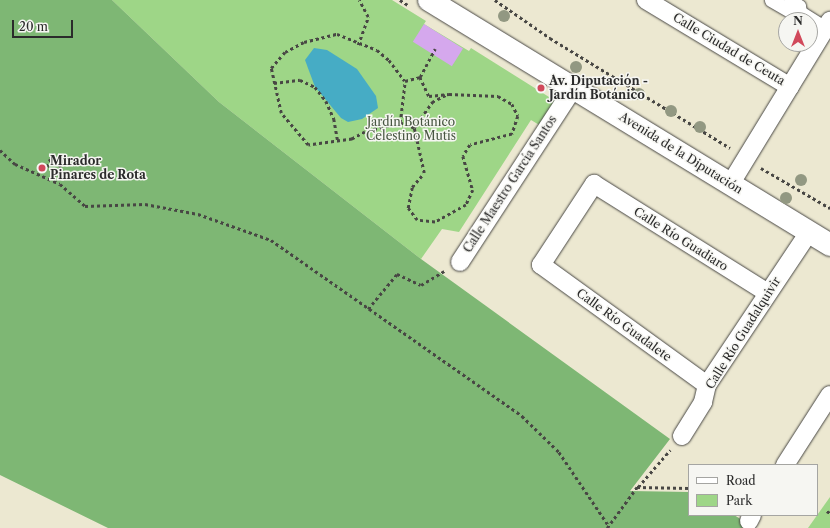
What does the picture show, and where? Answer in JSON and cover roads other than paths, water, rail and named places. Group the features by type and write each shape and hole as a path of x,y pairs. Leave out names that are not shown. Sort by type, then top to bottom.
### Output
{"street":[{"name":"Avenida de la Diputación","path":"429,0 574,87 830,245"},
{"name":"Calle Ciudad de Ceuta","path":"646,0 790,86"},
{"path":"771,0 792,12"},
{"path":"790,0 799,6 800,12"},
{"path":"731,183 828,25 818,20"},
{"name":"Calle Maestro García Santos","path":"460,262 574,87"},
{"name":"Calle Río Guadiaro","path":"542,265 594,184 768,293"},
{"name":"Calle Río Guadalquivir","path":"682,436 703,402 707,385 809,232"},
{"name":"Calle Río Guadalete","path":"542,265 707,385"},
{"path":"786,464 830,395"}],"water":[{"path":"314,48 327,50 357,69 376,96 378,108 362,119 348,122 341,118 315,87 305,60"}],"place":[{"name":"Av. Diputación - Jardín Botánico","path":"541,88"},
{"name":"Mirador Pinares de Rota","path":"42,168"}],"park label":[{"name":"Jardín Botánico Celestino Mutis","path":"411,129"}]}
